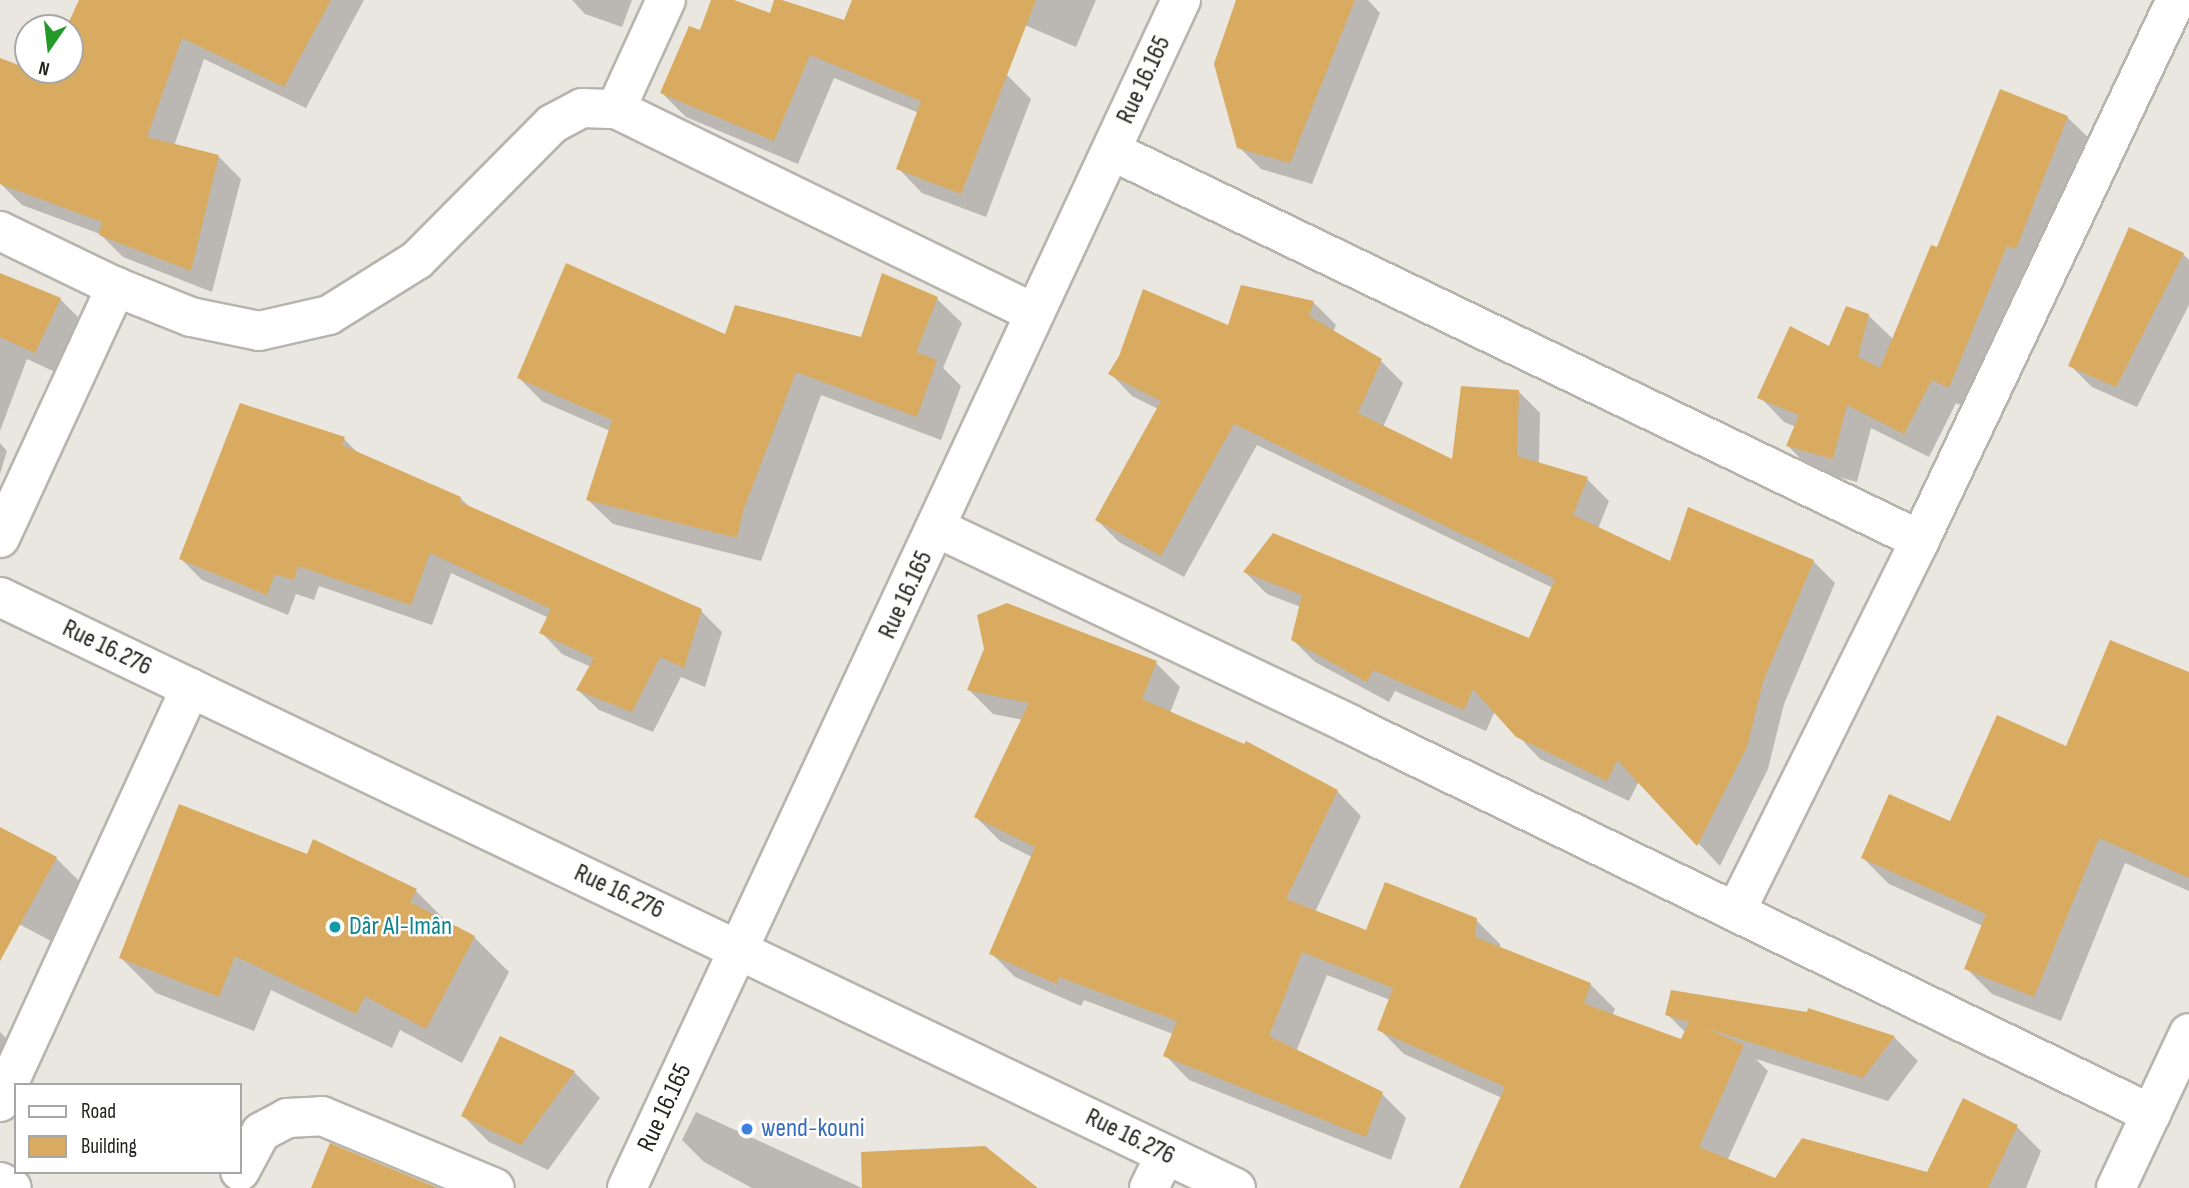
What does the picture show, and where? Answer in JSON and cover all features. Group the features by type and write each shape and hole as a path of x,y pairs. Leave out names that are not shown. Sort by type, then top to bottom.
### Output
{"street":[{"path":"616,109 666,0"},
{"name":"Rue 16.165","path":"627,1188 1181,0"},
{"path":"1736,911 1920,540 2176,0"},
{"path":"0,231 116,286 191,317 259,331 329,315 417,260 552,124 582,108 616,109 1035,313"},
{"path":"1112,151 1920,540"},
{"path":"0,538 116,286"},
{"path":"937,528 1736,911 2151,1114"},
{"name":"Rue 16.276","path":"0,597 740,949 1157,1171 1236,1188"},
{"path":"0,1102 190,688"},
{"path":"2116,1188 2189,1032"},
{"path":"242,1167 261,1132 287,1118 322,1116 355,1127 495,1188"},
{"path":"0,1182 12,1188"}],"building":[{"path":"79,0 331,0 284,87 182,38 147,137 219,155 191,271 99,235 102,222 0,184 0,58 14,63 14,84 84,84 84,14 72,14"},
{"path":"711,0 734,0 770,13 774,0 782,0 844,20 852,0 1036,0 961,194 896,169 921,101 810,55 774,141 660,93 689,26 700,30"},
{"path":"1236,0 1355,0 1290,163 1237,148 1214,64"},
{"path":"2000,89 2068,116 2016,249 2007,246 1949,388 1932,380 1904,434 1847,405 1833,459 1786,446 1799,415 1757,398 1790,326 1829,346 1846,306 1869,314 1858,357 1880,368 1931,245 1937,247"},
{"path":"2129,227 2184,253 2116,387 2068,366"},
{"path":"566,263 725,334 735,305 861,337 882,273 938,297 916,352 937,360 917,417 796,372 743,511 737,538 586,500 612,420 517,378"},
{"path":"0,273 61,298 35,353 0,337"},
{"path":"1241,285 1314,301 1309,316 1382,359 1358,413 1452,459 1461,386 1519,390 1517,456 1588,477 1573,515 1670,561 1688,507 1814,560 1763,682 1747,747 1697,846 1617,760 1607,781 1516,737 1473,689 1464,710 1373,670 1367,682 1291,640 1302,595 1243,572 1273,533 1529,638 1555,579 1234,424 1161,556 1095,520 1161,401 1108,374 1119,356 1143,289 1228,325"},
{"path":"240,403 345,437 342,445 461,497 460,502 702,609 684,668 660,657 632,712 576,690 594,658 539,633 551,609 430,553 411,605 298,566 294,580 275,574 267,595 179,559"},
{"path":"1007,603 1157,661 1142,699 1244,744 1246,741 1338,790 1286,899 1366,930 1385,882 1477,918 1475,937 1591,983 1584,1003 1681,1039 1689,1022 1665,1015 1671,990 1807,1012 1808,1008 1895,1036 1863,1078 1705,1028 1744,1045 1699,1147 1775,1178 1802,1138 1927,1172 1963,1098 2018,1125 1988,1188 1459,1188 1505,1087 1377,1030 1393,988 1302,952 1269,1036 1383,1092 1366,1137 1163,1056 1177,1021 1059,977 1057,984 989,954 1035,847 974,817 1029,703 967,690 984,649 977,615"},
{"path":"2110,640 2189,672 2189,878 2099,838 2034,997 1964,969 1986,914 1861,858 1889,794 1950,821 1997,715 2066,746"},
{"path":"179,804 307,854 313,839 417,889 410,902 475,936 426,1029 365,996 356,1014 235,956 219,997 119,958"},
{"path":"0,827 57,857 0,961"},
{"path":"500,1036 575,1071 521,1145 461,1116"},
{"path":"330,1143 438,1188 311,1188"},
{"path":"985,1146 1038,1188 862,1188 861,1152"}],"place":[{"name":"Dâr Al-Imân","path":"335,927"},
{"name":"wend-kouni","path":"747,1129"}]}
